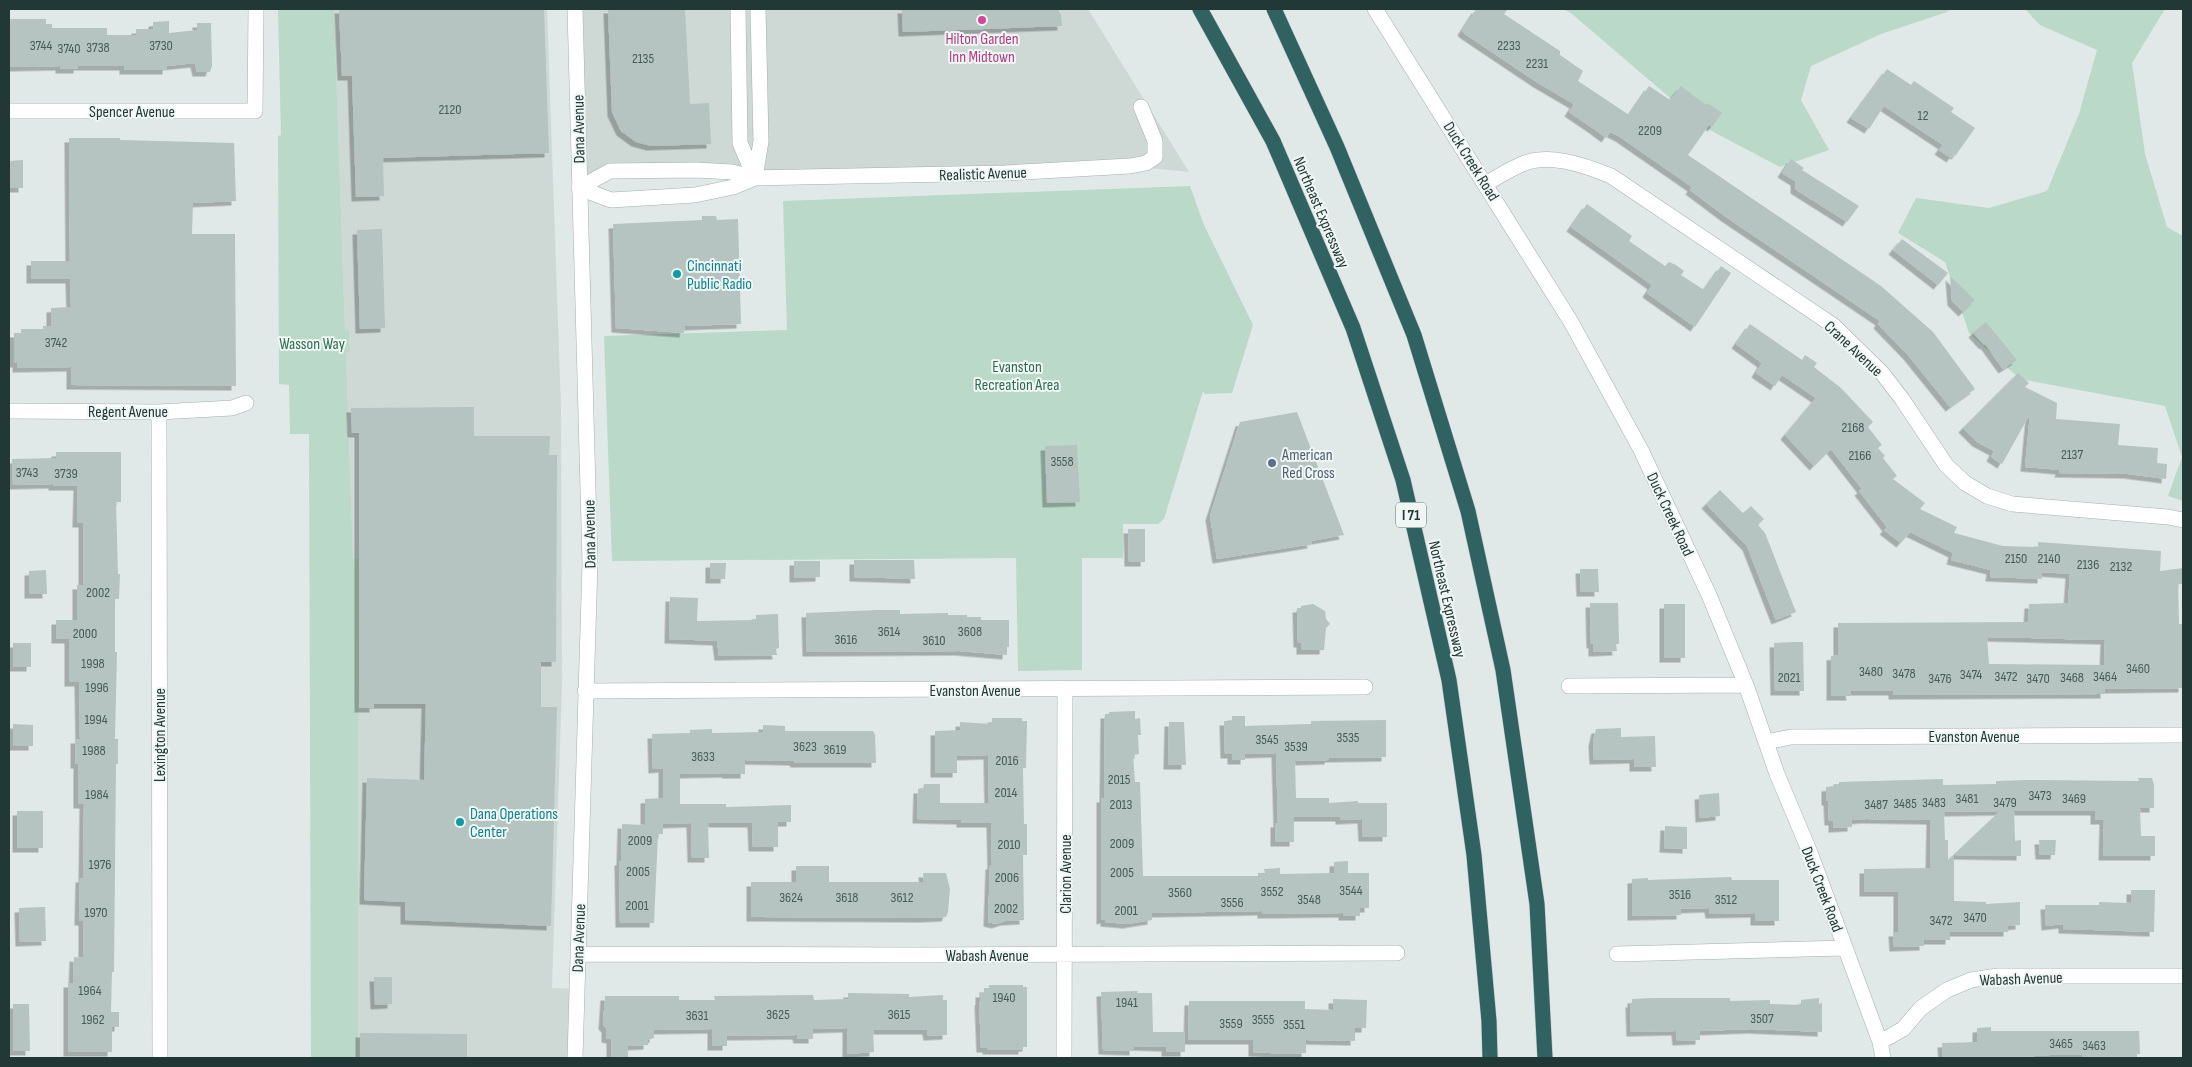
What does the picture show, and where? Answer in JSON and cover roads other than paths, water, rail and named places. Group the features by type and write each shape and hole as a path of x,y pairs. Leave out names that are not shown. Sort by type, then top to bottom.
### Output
{"highway":[{"name":"Northeast Expressway","path":"1200,9 1273,141 1346,310 1403,480 1449,680 1474,855 1488,1012 1490,1058"},
{"path":"1274,9 1337,147 1414,335 1468,511 1503,670 1537,904 1545,1058"}],"street":[{"name":"Spencer Avenue","path":"9,111 255,111 256,9"},
{"name":"Dana Avenue","path":"575,9 590,562 575,1058"},
{"path":"738,9 740,143 755,178"},
{"path":"755,178 762,142 758,9"},
{"name":"Duck Creek Road","path":"1375,9 1571,322 1641,450 1709,595 1746,685 1880,1042 1883,1058"},
{"name":"Realistic Avenue","path":"579,188 610,172 696,170 732,172 755,178 1005,173 1130,166 1146,163 1155,157 1155,141 1141,107"},
{"name":"Crane Avenue","path":"1486,184 1520,165 1541,160 1557,160 1590,168 1611,176 1834,326 1882,374 1902,399 1946,465 1965,483 1987,496 2012,504 2168,516 2183,520"},
{"name":"Realistic Avenue","path":"579,188 611,200 696,195 733,187 755,178"},
{"name":"Regent Avenue","path":"9,411 159,412 232,408 246,402"},
{"name":"Lexington Avenue","path":"159,412 160,1058"},
{"path":"1569,686 1746,685"},
{"name":"Evanston Avenue","path":"585,691 1365,687"},
{"name":"Clarion Avenue","path":"1064,1058 1065,690"},
{"name":"Evanston Avenue","path":"1766,742 1791,737 2183,734"},
{"path":"1617,954 1845,948"},
{"name":"Wabash Avenue","path":"578,954 1397,953"},
{"name":"Wabash Avenue","path":"1880,1042 1903,1029 1922,1008 1947,990 1972,980 1998,976 2183,976"}],"place":[{"name":"Hilton Garden Inn Midtown","path":"982,20"},
{"name":"Cincinnati Public Radio","path":"677,274"},
{"name":"American Red Cross","path":"1272,463"},
{"name":"Dana Operations Center","path":"460,822"}],"park label":[{"name":"Wasson Way","path":"312,343"},
{"name":"Evanston Recreation Area","path":"1017,375"}]}
